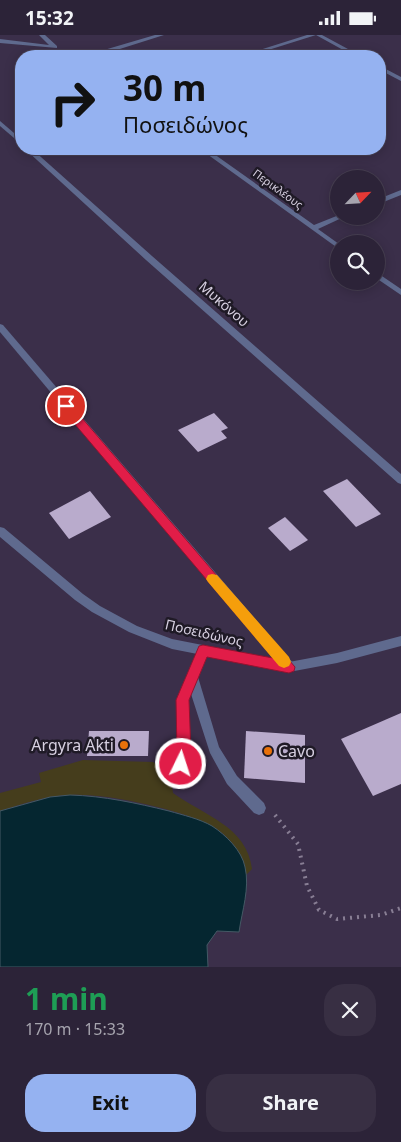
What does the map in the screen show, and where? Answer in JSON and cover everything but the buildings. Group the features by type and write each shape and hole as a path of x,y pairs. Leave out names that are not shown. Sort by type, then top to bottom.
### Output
{"street":[{"path":"42,35 58,50"},
{"path":"114,50 161,35"},
{"path":"264,50 313,35"},
{"path":"318,35 347,50"},
{"path":"0,41 54,47"},
{"path":"386,71 401,79"},
{"path":"0,123 15,137"},
{"name":"Μυκόνου","path":"35,155 401,480"},
{"name":"Περικλέους","path":"211,155 330,240"},
{"path":"385,199 401,192"},
{"path":"313,228 330,221"},
{"path":"385,281 401,293"},
{"path":"0,327 289,667"},
{"name":"Ποσειδώνος","path":"0,531 79,597 114,620 172,644 289,667 336,658 401,641"},
{"path":"181,764 184,753 183,700 203,650"},
{"path":"192,677 214,749 232,780 259,808"}],"path":[{"path":"259,808 274,814 298,844 307,886 318,910 337,919 381,915 401,908"}],"sand":[{"path":"83,760 153,762 170,773 173,793 210,815 233,832 242,842 252,869 246,875 238,852 229,839 216,829 180,813 142,803 85,795 62,795 35,800 0,811 0,793 41,782 39,773"}],"water":[{"path":"70,795 120,800 186,816 212,826 233,844 241,855 247,883 239,932 217,931 207,945 208,967 0,967 0,811 50,797"}],"slow traffic":[{"path":"212,579 284,662"}],"place":[{"name":"Argyra Akti","path":"124,745"},
{"name":"Cavo","path":"268,751"}],"route":[{"path":"66,406 289,667 203,650 183,700 184,753 181,764"}]}
